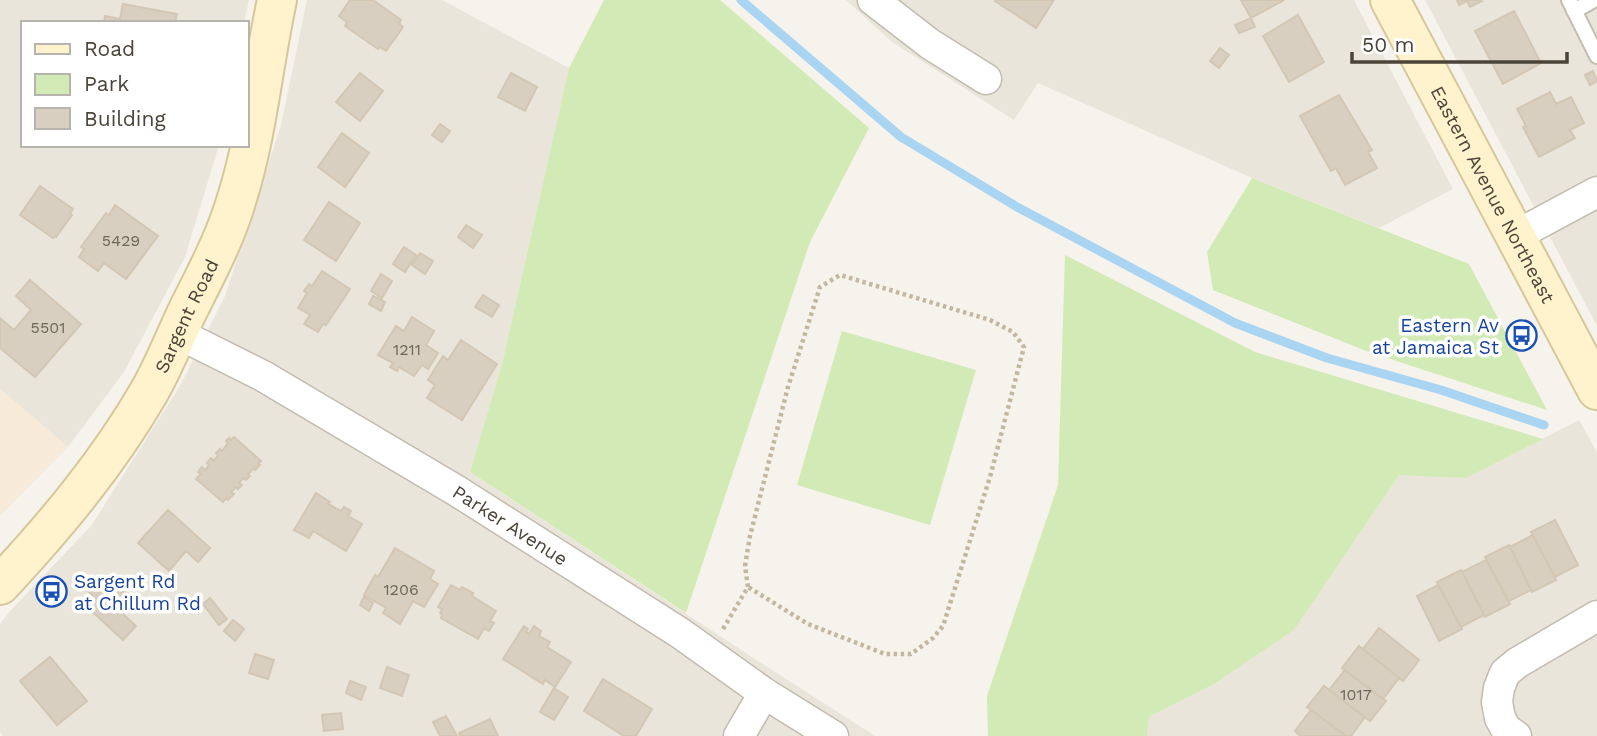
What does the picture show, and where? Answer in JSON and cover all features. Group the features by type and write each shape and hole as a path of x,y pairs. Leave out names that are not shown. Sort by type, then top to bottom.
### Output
{"main road":[{"name":"Sargent Road","path":"0,585 18,548 81,491 126,429 149,392 222,240 237,198 255,121 277,0"},
{"name":"Eastern Avenue Northeast","path":"1390,0 1597,390"}],"street":[{"path":"873,0 930,44 986,79"},
{"path":"1515,236 1597,192"},
{"name":"Parker Avenue","path":"177,333 263,376 457,491 614,590 764,693 833,736"},
{"path":"1516,736 1506,729 1500,718 1497,702 1505,673 1517,663 1597,616"},
{"path":"739,736 764,693"}],"lane":[{"path":"1594,0 1572,5 1597,56"}],"path":[{"path":"708,653 748,587 745,566 758,500 788,387 820,287 840,275 990,320 1013,332 1024,347 990,477 943,626 933,638 911,654 885,654 808,624 748,587"}],"shaded area":[{"path":"0,0 249,0 244,21 21,21 21,147 218,147 185,257 124,372 68,447 0,389"},
{"path":"307,0 442,0 569,68 502,364 470,472 875,736 3,736 0,732 0,624 91,526 180,386 225,296 281,125"},
{"path":"846,0 1354,0 1453,189 1379,228 1252,178 1038,83 1014,120 892,42"},
{"path":"1425,0 1597,0 1597,326"},
{"path":"0,389 68,447 0,516"},
{"path":"1579,420 1597,452 1597,736 1147,736 1149,717 1214,684 1294,630 1399,474 1466,478"}],"green space":[{"path":"604,0 720,0 869,128 810,242 686,613 470,472 502,364 569,68"},
{"path":"1252,178 1469,264 1547,410 1369,352 1213,290 1207,252"},
{"path":"1065,255 1255,352 1543,439 1466,478 1399,475 1294,630 1214,684 1149,717 1147,736 988,736 987,696 1058,485"},
{"path":"842,331 976,370 930,525 797,485"}],"building":[{"path":"350,0 373,0 401,20 399,23 403,27 386,51 380,47 378,49 345,26 347,22 339,16"},
{"path":"996,0 1054,0 1036,28"},
{"path":"1241,0 1284,0 1251,18"},
{"path":"1457,0 1482,1 1470,7 1467,1 1459,5"},
{"path":"123,4 177,14 175,21 104,21 105,16 120,19"},
{"path":"1514,11 1541,63 1503,84 1475,31"},
{"path":"1298,15 1324,62 1289,82 1263,36"},
{"path":"1251,18 1255,27 1239,33 1235,25"},
{"path":"1220,48 1229,55 1219,68 1210,61"},
{"path":"1593,71 1597,81 1590,85 1585,75"},
{"path":"360,73 383,91 360,121 336,102"},
{"path":"511,73 537,87 525,111 498,97"},
{"path":"1550,92 1556,104 1571,97 1584,123 1570,130 1575,138 1539,157 1517,109"},
{"path":"1339,95 1372,150 1368,152 1377,168 1345,185 1336,168 1331,171 1300,116"},
{"path":"440,124 450,131 442,142 432,135"},
{"path":"342,133 369,153 345,187 318,167"},
{"path":"40,186 73,209 70,213 72,215 53,238 20,215"},
{"path":"329,202 360,223 336,261 304,240"},
{"path":"115,205 158,236 126,279 104,263 98,271 79,257 84,249 81,247"},
{"path":"466,225 482,235 473,248 458,237"},
{"path":"404,247 416,255 405,272 393,264"},
{"path":"420,253 433,261 425,274 412,265"},
{"path":"322,271 350,289 326,325 323,324 318,332 304,324 310,315 298,308 307,293 304,291 309,284 312,286"},
{"path":"381,274 392,281 382,298 371,291"},
{"path":"30,280 81,324 35,377 0,348 0,318 14,330 31,310 16,296"},
{"path":"483,295 499,305 492,317 475,307"},
{"path":"373,296 385,302 381,311 369,304"},
{"path":"412,317 434,331 426,345 438,353 428,369 422,365 414,376 399,367 397,371 390,367 393,363 378,355 396,326 404,331"},
{"path":"461,340 497,364 462,420 427,398 435,385 428,380 443,356 448,360"},
{"path":"234,437 261,461 255,470 254,468 248,474 250,476 246,480 243,478 239,483 242,485 231,492 234,494 223,502 196,479 201,474 198,472 202,467 205,470 211,458 214,461 218,455 216,453 220,449 222,451 228,443 226,441"},
{"path":"316,493 341,511 344,507 351,511 348,516 362,524 346,551 313,531 309,538 294,530"},
{"path":"168,510 210,548 198,562 186,551 169,571 138,543"},
{"path":"1555,520 1578,565 1555,577 1531,532"},
{"path":"1533,535 1556,580 1532,592 1510,547"},
{"path":"1509,545 1531,590 1509,601 1485,557"},
{"path":"395,548 434,571 430,579 438,584 424,607 413,601 400,624 383,613 386,608 364,595"},
{"path":"1486,560 1510,604 1485,617 1462,572"},
{"path":"1461,570 1484,615 1461,627 1437,582"},
{"path":"109,576 135,600 122,613 136,626 123,640 84,604 92,595 86,589 94,579 101,585"},
{"path":"451,585 473,593 472,596 496,611 490,621 494,623 489,631 484,628 478,639 441,618 442,609 438,607"},
{"path":"1438,585 1462,629 1439,641 1417,596"},
{"path":"364,597 373,603 369,611 360,605"},
{"path":"210,598 227,619 219,625 203,604"},
{"path":"233,620 244,629 235,641 224,631"},
{"path":"524,626 529,634 534,626 541,631 539,636 550,642 547,647 571,662 555,687 545,680 543,684 503,659"},
{"path":"1379,628 1419,660 1403,681 1363,649"},
{"path":"1359,646 1399,678 1383,699 1342,668"},
{"path":"255,654 274,660 268,679 249,673"},
{"path":"50,657 87,701 57,725 20,681"},
{"path":"387,667 409,675 402,696 380,688"},
{"path":"1345,670 1386,701 1370,721 1329,690"},
{"path":"603,679 652,709 636,736 624,736 584,711"},
{"path":"350,681 366,687 361,700 346,693"},
{"path":"1324,686 1365,717 1351,736 1346,736 1307,707"},
{"path":"554,688 568,697 554,720 540,712"},
{"path":"1311,710 1346,736 1298,734 1295,731"},
{"path":"341,713 343,729 324,731 322,715"},
{"path":"446,716 457,736 440,736 433,722"},
{"path":"490,719 498,736 460,736 459,733"}],"waterway":[{"path":"741,0 901,137 1017,207 1235,323 1327,358 1441,390 1544,425"}],"place":[{"name":"Eastern Av at Jamaica St","path":"1522,336"},
{"name":"Sargent Rd at Chillum Rd","path":"51,592"}]}
